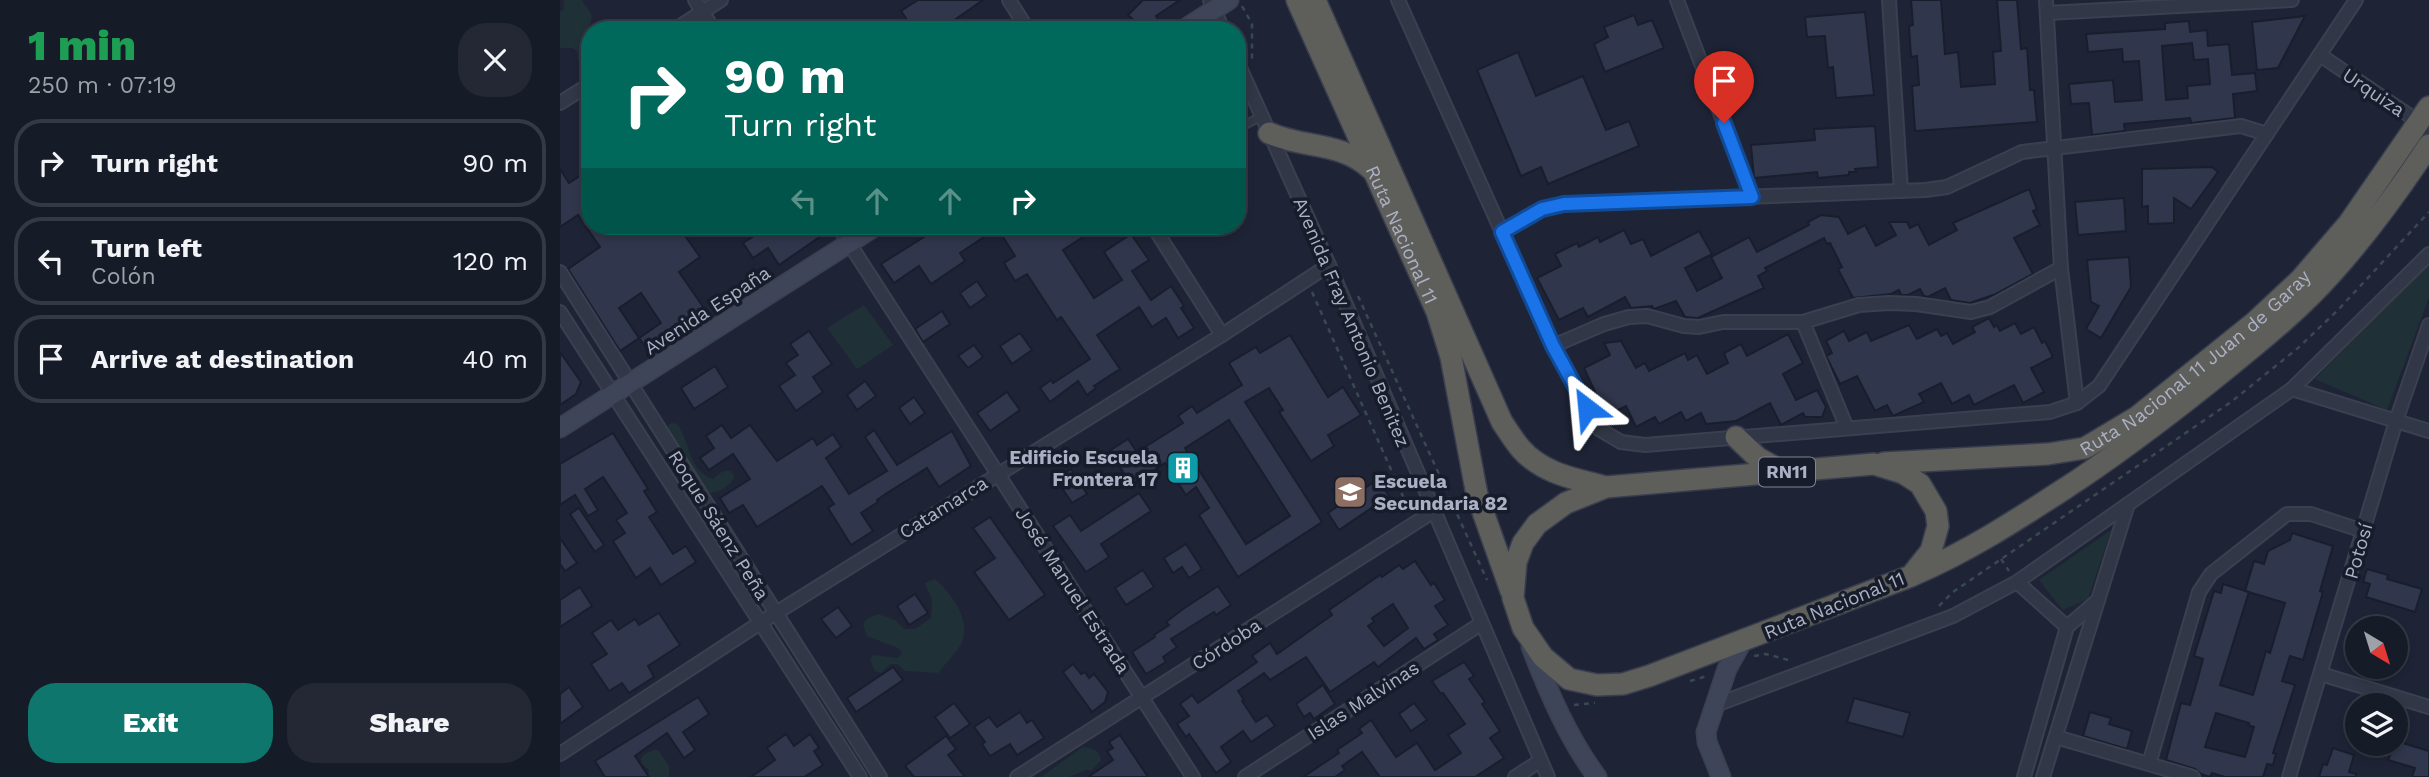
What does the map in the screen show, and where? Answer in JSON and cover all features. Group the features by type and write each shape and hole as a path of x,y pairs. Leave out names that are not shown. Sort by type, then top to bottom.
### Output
{"highway":[{"name":"Ruta Nacional 11","path":"1297,0 1437,312 1446,338 1477,495 1523,628 1543,657 1569,678 1597,685 1623,684 1742,642 1911,576 1931,551 1937,526 1936,511 1920,484 1903,473 1874,464 1606,487 1566,503 1537,524 1523,542 1516,562 1513,598"},
{"name":"Ruta Nacional 11","path":"1315,0 1502,422 1521,449 1534,461 1551,471 1606,487"},
{"name":"Ruta Nacional 11 Juan de Garay","path":"1874,464 2048,454 2085,447 2137,418 2255,322 2300,280 2349,223 2426,119"},
{"path":"1266,125 1287,141 1346,152 1359,158 1374,172"},
{"name":"Ruta Nacional 11 Juan de Garay","path":"1911,576 1952,559 1999,532 2113,457 2278,327 2333,272 2407,178 2429,145"},
{"path":"1736,437 1758,458 1783,472"}],"main road":[{"path":"1195,21 1218,3"},
{"name":"Avenida España","path":"560,428 862,235"},
{"path":"1523,628 1553,702 1585,761 1597,777"},
{"path":"1721,777 1707,743 1706,732 1731,658 1742,642"}],"street":[{"path":"695,0 708,21"},
{"path":"688,21 721,0"},
{"path":"1009,0 1022,21"},
{"path":"1398,0 1553,346 1599,429 1621,442 1645,445 2050,412 2077,403 2099,386 2356,0"},
{"path":"1677,0 1752,197"},
{"path":"1889,0 1901,191"},
{"path":"2077,403 2061,268 2046,7 2292,0"},
{"path":"1218,3 1221,21"},
{"name":"Urquiza","path":"2320,55 2426,119"},
{"name":"Avenida Fray Antonio Benitez","path":"1246,81 1329,265 1548,777"},
{"path":"560,103 581,90"},
{"path":"1502,232 1542,209 1564,204 1947,187 2022,152 2241,126 2267,134"},
{"name":"José Manuel Estrada","path":"844,235 1193,777"},
{"path":"1159,235 1222,335"},
{"path":"1713,706 1953,616 2017,582 2292,389 2429,254"},
{"name":"Catamarca","path":"560,754 775,613 1222,335 1329,265"},
{"path":"1553,346 1604,324 1629,317 1647,316 1684,326 1699,327 1723,322 1803,322 1859,305 1889,303 1971,312 1990,307 2061,268"},
{"name":"Roque Sáenz Peña","path":"560,272 880,777"},
{"name":"Roque Sáenz Peña","path":"560,312 860,777"},
{"path":"1803,322 1847,428"},
{"name":"Potosí","path":"2289,777 2396,421 2429,326"},
{"path":"2292,389 2429,431"},
{"path":"2043,777 2128,504"},
{"name":"Córdoba","path":"1017,777 1434,511"},
{"path":"2149,764 2199,592 2211,574 2287,514 2311,514 2363,531"},
{"path":"2017,582 2067,627"},
{"path":"2024,777 2067,627 2098,600"},
{"name":"Islas Malvinas","path":"1245,777 1482,623"},
{"path":"2321,674 2429,707"},
{"path":"2056,737 2193,777"},
{"path":"1515,777 1540,761"}],"lane":[{"path":"1246,128 1266,125"}],"path":[{"path":"1239,0 1252,24 1251,54 1254,67"},
{"path":"1305,280 1415,523"},
{"path":"1357,293 1487,581"}],"shaded area":[{"path":"563,0 582,0 591,15 592,21 581,21 581,65 577,51 560,48 560,12 564,9"},
{"path":"2429,264 2429,297 2387,410 2315,379"},
{"path":"864,305 893,345 857,369 827,328"},
{"path":"676,423 698,469 713,479 723,471 730,471 734,476 726,486 718,491 705,493 665,438 669,424"},
{"path":"2111,530 2088,599 2063,610 2039,580"},
{"path":"935,579 953,599 962,615 964,633 961,644 938,673 905,671 897,664 890,664 881,673 875,671 870,660 873,655 898,658 902,653 898,648 867,636 863,624 878,614 895,620 904,629 915,629 931,618 932,600 925,583"},
{"path":"1083,747 1099,754 1101,760 1092,770 1069,777 1041,777"},
{"path":"658,750 669,766 669,777 648,777 649,770 642,764 641,758"}],"building":[{"path":"918,0 983,0 953,21 908,21 901,11"},
{"path":"1143,0 1180,0 1156,16 1159,21 1135,21 1128,15"},
{"path":"1911,0 1941,0 1945,54 1958,52 1961,87 1995,84 1993,52 2001,51 1997,0 2017,0 2021,49 2027,48 2030,90 2034,90 2037,122 1915,131 1912,86 1919,85 1917,56 1911,57"},
{"path":"1865,12 1874,95 1836,98 1833,67 1828,68 1825,36 1807,37 1805,17"},
{"path":"1634,15 1638,25 1652,20 1664,48 1605,72 1594,44 1608,37 1604,27"},
{"path":"2305,16 2278,68 2257,70 2252,22"},
{"path":"2189,21 2190,32 2207,30 2208,46 2229,44 2232,75 2255,73 2257,91 2233,94 2235,118 2191,123 2190,118 2124,124 2125,131 2092,135 2089,103 2071,104 2069,84 2113,80 2115,102 2142,100 2139,61 2123,62 2122,49 2088,52 2086,34 2165,29 2165,23","holes":["2192,43 2194,60 2208,59 2210,84 2187,86 2188,98 2166,100 2162,46"]},
{"path":"1518,52 1536,96 1583,76 1606,130 1629,121 1639,146 1548,184 1541,167 1521,176 1477,70"},
{"path":"1875,126 1878,167 1855,169 1856,172 1849,172 1849,175 1818,178 1817,172 1754,178 1751,145 1815,140 1814,129"},
{"path":"2212,167 2218,172 2191,209 2174,198 2174,223 2148,224 2148,206 2142,207 2142,169"},
{"path":"560,169 569,183 581,175 581,219 578,215 560,227"},
{"path":"2029,189 2037,209 2033,211 2040,225 2014,238 2033,274 1996,294 1970,303 1951,300 1945,288 1928,297 1924,296 1920,289 1908,295 1901,295 1899,290 1891,294 1853,298 1838,269 1842,267 1830,243 1827,244 1824,238 1765,268 1767,271 1758,276 1764,288 1698,318 1685,317 1676,301 1654,309 1652,306 1631,308 1625,297 1588,317 1583,308 1559,320 1537,278 1561,266 1555,254 1577,243 1579,247 1598,237 1600,242 1624,230 1631,244 1643,239 1651,256 1699,231 1712,254 1685,268 1697,291 1722,278 1711,257 1749,237 1757,252 1809,225 1808,222 1821,215 1839,217 1848,234 1865,225 1876,246 1896,235 1889,222 1907,222 1910,228 1918,224 1929,245 1957,230 1953,223"},
{"path":"2124,198 2126,231 2078,235 2075,202"},
{"path":"592,235 684,235 700,257 679,272 706,311 648,350 639,338 620,351 568,269 600,247","holes":["641,293 661,323 639,338 619,308"]},
{"path":"755,235 821,236 779,265 768,248 753,258 743,243"},
{"path":"923,235 987,235 960,253 965,261 931,284 919,266 894,283 881,264 924,237"},
{"path":"1086,235 1063,250 1094,298 1122,280 1104,252 1132,235 1149,260 1132,271 1151,300 1171,286 1194,328 1178,338 1166,318 1152,327 1139,307 1097,335 1120,369 1094,386 1096,388 1087,395 1078,381 1050,402 1040,388 1051,380 1053,383 1090,359 1061,317 1057,320 1027,274 1015,281 1004,263 1015,256 1003,237"},
{"path":"2129,257 2131,287 2101,338 2086,329 2099,306 2091,302 2087,260"},
{"path":"977,281 987,296 970,308 960,293"},
{"path":"942,311 950,324 923,342 915,329"},
{"path":"1989,318 2000,331 2015,323 2021,334 2034,327 2042,343 2045,341 2053,357 2031,368 2044,392 2023,403 2014,385 1974,405 1969,395 1952,404 1941,383 1919,394 1924,402 1893,416 1887,405 1875,411 1857,376 1840,384 1826,356 1832,353 1826,341 1844,331 1849,341 1867,332 1871,341 1909,325 1917,339 1937,329 1941,336 1947,333 1953,344 1975,332 1972,327"},
{"path":"809,331 832,364 813,377 823,392 796,411 779,386 795,375 786,363 798,355 790,344"},
{"path":"1020,333 1032,350 1012,364 1000,346"},
{"path":"1788,334 1803,363 1783,374 1796,400 1817,390 1826,407 1822,417 1805,417 1803,413 1781,425 1770,403 1736,421 1706,424 1701,413 1686,421 1681,412 1659,424 1655,417 1636,427 1626,406 1606,416 1584,368 1610,355 1604,343 1621,341 1636,368 1645,363 1649,371 1685,353 1688,360 1697,355 1707,374 1728,363 1724,353 1741,344 1747,356"},
{"path":"1290,335 1328,397 1343,387 1361,415 1328,435 1334,446 1311,461 1279,412 1283,410 1269,388 1245,402 1322,522 1238,577 1199,515 1209,508 1196,487 1186,495 1165,463 1132,485 1109,451 1128,439 1137,452 1183,423 1178,416 1192,406 1197,413 1242,385 1229,363 1256,347 1260,353","holes":["1229,420 1290,516 1246,544 1185,448"]},
{"path":"974,345 983,357 968,368 958,356"},
{"path":"560,352 581,382 576,394 560,405"},
{"path":"715,366 728,387 694,409 681,388"},
{"path":"865,381 876,396 857,410 847,395"},
{"path":"1007,392 1020,410 990,431 977,413"},
{"path":"914,397 925,413 910,424 899,408"},
{"path":"722,425 731,438 750,425 777,461 813,438 817,445 833,434 841,447 826,458 849,494 887,471 865,437 874,430 897,465 952,431 971,466 939,487 927,468 887,493 861,513 873,531 851,545 828,508 834,504 822,486 757,527 743,505 729,513 720,498 750,479 733,454 709,470 700,458 714,448 706,436"},
{"path":"613,433 648,489 644,491 657,512 649,517 673,554 686,546 696,562 661,585 650,568 636,578 613,541 625,533 616,520 627,513 603,477 585,489 598,510 588,516 575,495 560,505 560,464"},
{"path":"1071,469 1087,494 1072,503 1056,479"},
{"path":"1353,476 1362,490 1378,479 1389,496 1339,530 1328,513 1342,503 1333,490"},
{"path":"1139,493 1151,511 1101,544 1109,557 1086,572 1053,526 1070,515 1081,531"},
{"path":"579,508 604,545 595,552 570,514"},
{"path":"990,517 1045,595 1009,620 974,572 995,558 973,528"},
{"path":"2292,533 2333,546 2303,660 2290,656 2282,681 2295,685 2273,753 2276,754 2273,765 2267,764 2263,777 2225,777 2212,773 2210,777 2166,760 2181,703 2190,705 2198,678 2203,659 2194,656 2214,591 2221,593 2223,584 2245,591 2254,561 2264,564 2268,551 2290,540","holes":["2249,592 2285,603 2270,653 2266,651 2253,695 2220,685","2216,713 2249,723 2248,725 2254,727 2245,757 2205,747"]},
{"path":"560,538 577,563 565,571 560,564"},
{"path":"1186,544 1202,569 1189,578 1182,567 1173,573 1164,558"},
{"path":"1415,561 1445,600 1435,606 1448,625 1434,634 1438,640 1424,649 1416,638 1378,667 1374,662 1330,692 1306,657 1270,680 1264,673 1238,691 1256,722 1267,715 1275,726 1251,742 1243,731 1221,747 1231,762 1216,773 1189,734 1186,737 1177,724 1189,716 1180,704 1192,695 1198,703 1257,662 1252,656 1270,643 1277,654 1332,615 1329,610 1380,575 1382,577 1399,565 1403,569","holes":["1393,604 1408,628 1384,646 1368,626 1374,622 1372,618"]},
{"path":"2367,569 2388,575 2387,579 2422,589 2415,612 2366,597 2370,584 2363,582"},
{"path":"1143,570 1154,587 1126,605 1115,588"},
{"path":"1218,586 1231,605 1216,615 1214,612 1171,639 1177,647 1163,657 1166,662 1146,674 1132,652 1169,625 1166,622"},
{"path":"580,587 592,606 560,627 560,600"},
{"path":"915,594 928,613 909,625 897,606"},
{"path":"838,607 852,626 836,638 821,619"},
{"path":"659,613 680,645 648,666 654,677 629,693 622,683 609,691 591,664 607,654 592,633 611,620 618,630 635,619 639,625"},
{"path":"1464,662 1474,676 1469,679 1485,702 1482,704 1500,731 1490,738 1504,758 1475,777 1380,777 1362,752 1342,766 1345,770 1335,777 1303,777 1339,753 1337,750 1362,733 1359,729 1371,720 1396,757 1417,743 1435,770 1461,753 1448,735 1465,724 1432,681"},
{"path":"1073,664 1081,674 1085,672 1089,678 1094,674 1108,692 1105,702 1092,712 1063,672"},
{"path":"893,667 903,680 856,712 847,698"},
{"path":"1323,685 1335,704 1314,719 1310,713 1304,717 1296,704"},
{"path":"569,687 583,707 560,724 560,694"},
{"path":"698,697 709,714 683,732 695,750 684,758 667,733 635,756 649,777 605,777 595,761"},
{"path":"1854,698 1910,713 1903,737 1847,722"},
{"path":"954,703 970,724 950,738 935,717"},
{"path":"1414,703 1427,720 1411,731 1399,714"},
{"path":"1020,712 1027,723 1032,720 1044,738 1017,755 1010,744 990,756 982,744 985,742 974,727 989,717 997,727"},
{"path":"2090,712 2111,718 2109,724 2132,731 2127,749 2083,736"},
{"path":"786,734 794,746 810,734 819,748 814,751 823,765 804,777 751,777 775,760 767,748"},
{"path":"1120,735 1148,777 1088,777 1113,760 1107,751 1113,748 1109,742"},
{"path":"946,736 956,749 948,755 965,777 914,777 905,766"},
{"path":"2408,745 2429,751 2429,777 2412,777 2415,768 2388,760 2390,756 2408,756"},
{"path":"2333,748 2345,752 2345,756 2354,756 2349,772 2356,774 2356,777 2319,777 2323,764 2327,765"}],"place":[{"name":"Edificio Escuela Frontera 17","path":"1183,468"},
{"name":"Escuela Secundaria 82","path":"1350,492"}],"route":[{"path":"1587,408 1553,346 1502,232 1542,209 1564,204 1752,197 1724,123"}]}
